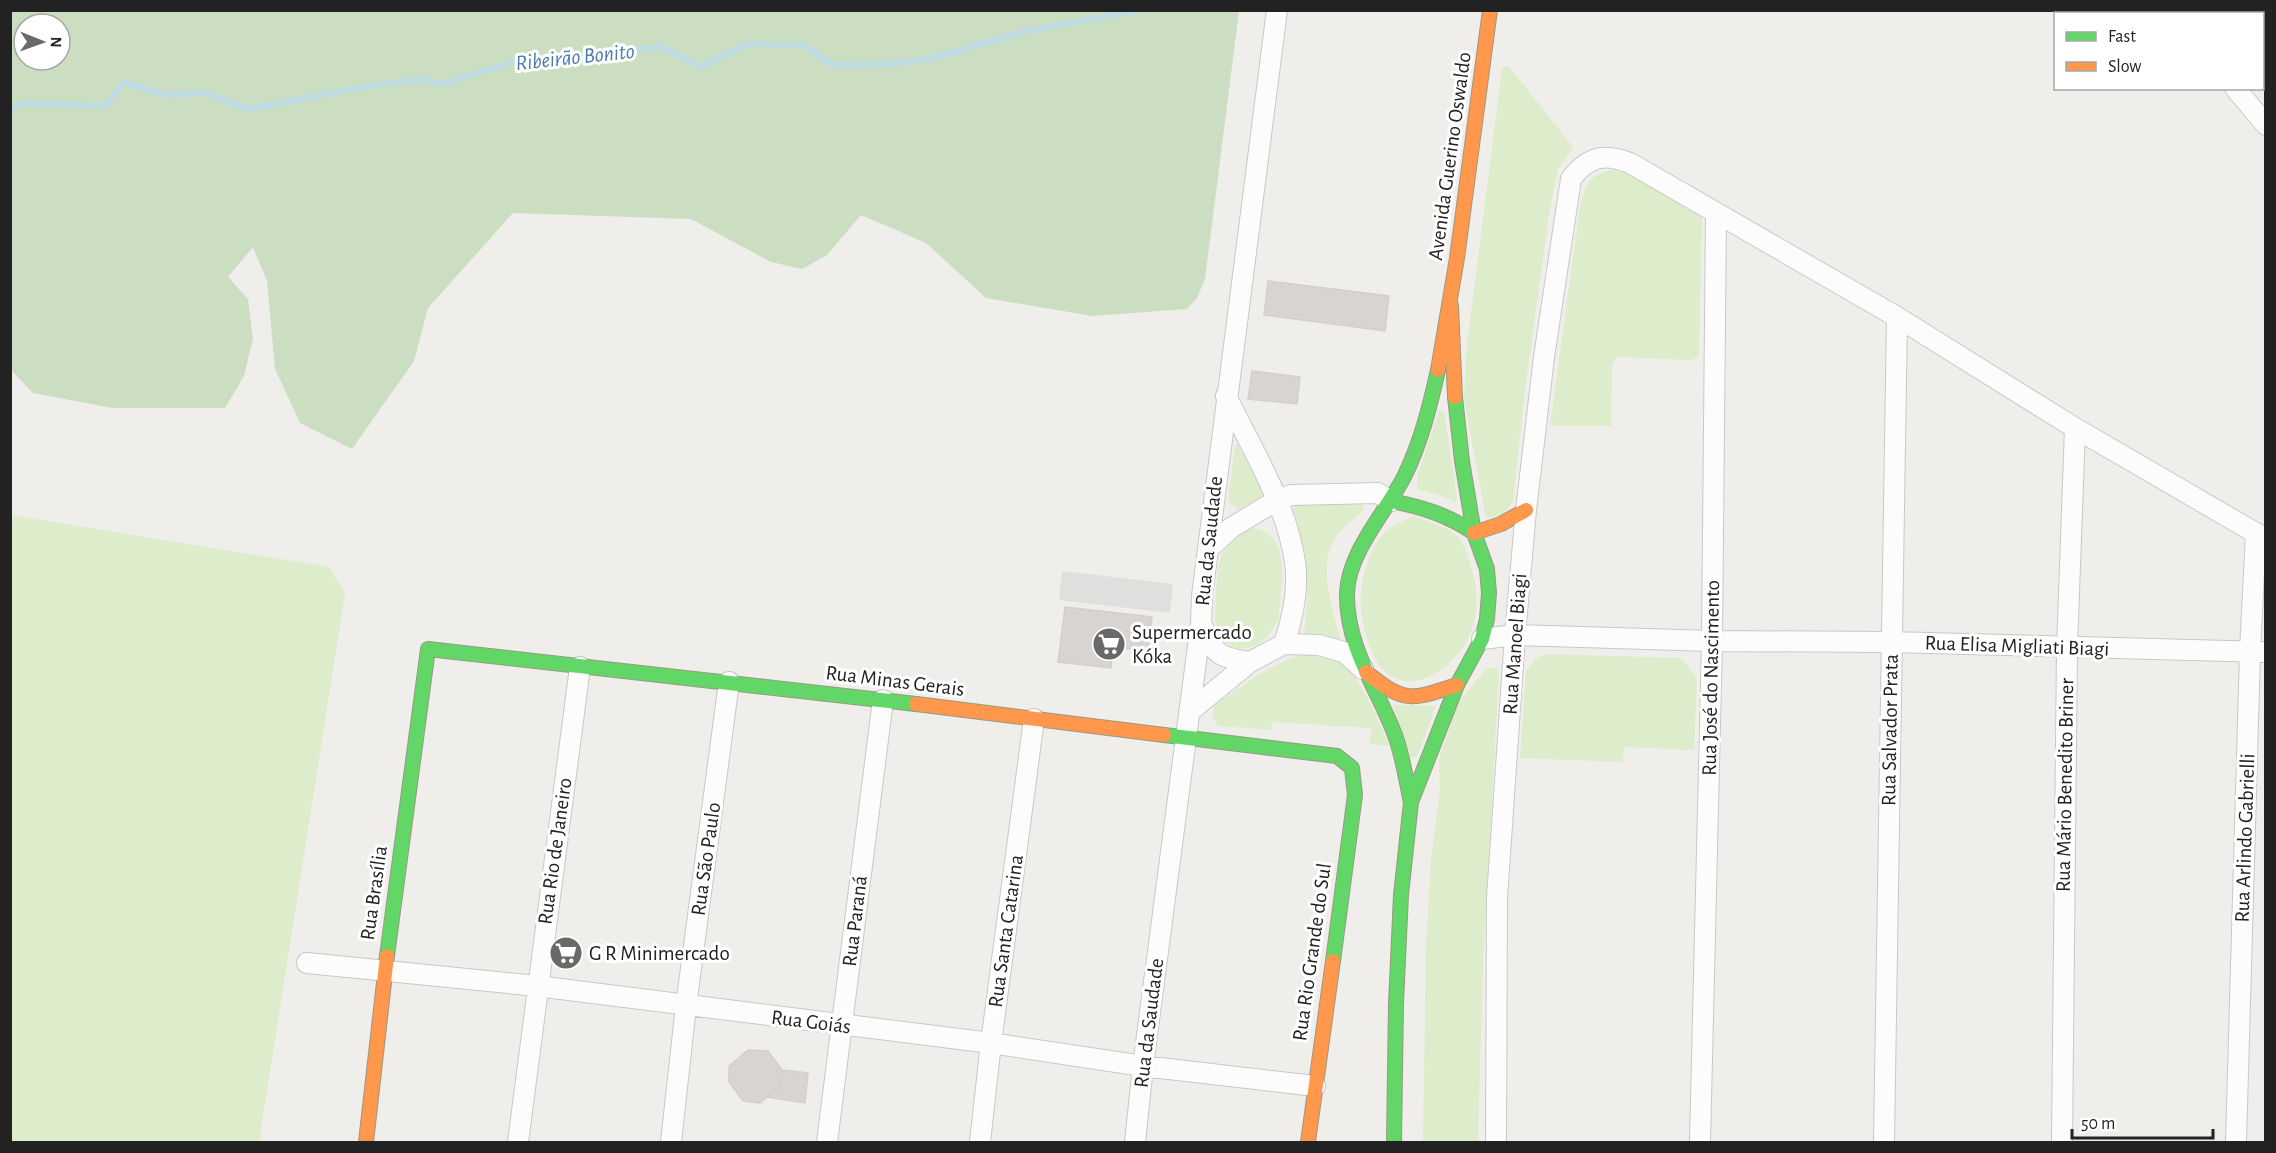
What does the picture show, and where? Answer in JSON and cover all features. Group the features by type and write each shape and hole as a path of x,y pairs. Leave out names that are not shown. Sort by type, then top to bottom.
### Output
{"main road":[{"name":"Avenida Guerino Oswaldo","path":"1411,802 1395,736 1363,669 1354,643 1347,613 1348,579 1350,568 1391,501 1421,435 1451,306 1490,10"},
{"name":"Avenida Guerino Oswaldo","path":"1411,802 1458,685 1482,639 1487,619 1489,593 1487,569 1474,533 1455,406 1451,306"},
{"path":"1391,501 1428,508 1462,523 1474,533 1514,520 1526,510"},
{"name":"Rua Minas Gerais","path":"428,649 883,700 1337,756 1352,768"},
{"name":"Rua Brasília","path":"366,1143 385,971 428,649"},
{"path":"1363,669 1390,692 1406,698 1420,698 1458,685"},
{"name":"Rua Rio Grande do Sul","path":"1308,1143 1355,795 1352,768"},
{"path":"1394,1143 1396,992 1401,894 1411,802"}],"street":[{"name":"Rua da Saudade","path":"1134,1143 1201,623 1226,396 1277,14"},
{"path":"2237,90 2265,125"},
{"name":"Rua Manoel Biagi","path":"1496,1143 1497,898 1515,635 1526,510 1544,357 1571,180 1578,169 1595,159 1607,156 1630,163 1716,214"},
{"path":"1716,214 1897,317 2075,428 2261,536"},
{"name":"Rua José do Nascimento","path":"1700,1143 1712,641 1716,214"},
{"name":"Rua Salvador Prata","path":"1884,1143 1897,317"},
{"path":"1226,396 1286,524 1295,562 1296,592 1293,615 1284,644"},
{"name":"Rua Mário Benedito Briner","path":"2062,1143 2067,648 2075,428"},
{"path":"1208,549 1231,528 1276,500 1291,495 1378,493 1391,501"},
{"name":"Rua Arlindo Gabrielli","path":"2236,1143 2261,536"},
{"path":"1201,623 1214,651 1227,658 1250,662"},
{"name":"Rua Elisa Migliati Biagi","path":"1482,639 1515,635 2258,652"},
{"path":"1189,712 1250,662 1284,644 1319,645 1344,652 1363,669"},
{"name":"Rua Rio de Janeiro","path":"518,1143 580,667"},
{"name":"Rua São Paulo","path":"671,1143 686,1006 729,682"},
{"name":"Rua Paraná","path":"827,1143 883,700"},
{"name":"Rua Santa Catarina","path":"980,1143 1034,719"},
{"name":"Rua Goiás","path":"307,963 537,986 991,1043 1143,1066 1315,1086"}],"green space":[{"path":"11,10 1239,10 1205,279 1197,298 1187,309 1092,316 986,298 926,243 861,215 827,255 802,269 771,262 691,219 513,213 428,308 414,361 352,449 300,423 275,369 267,281 253,247 228,277 248,299 253,339 244,376 225,408 112,408 33,393 11,370"},
{"path":"1508,65 1573,147 1558,169 1549,215 1525,390 1513,502 1503,515 1486,518 1464,399 1467,344 1502,68"},
{"path":"1615,169 1631,175 1702,217 1699,356 1692,360 1616,357 1612,366 1611,426 1550,426 1580,206 1590,180"},
{"path":"1439,411 1444,411 1457,498 1455,503 1445,497 1417,489 1417,477"},
{"path":"1237,444 1263,492 1262,496 1239,509 1230,504 1228,499"},
{"path":"1295,505 1363,505 1364,510 1337,536 1327,560 1328,588 1341,642 1304,633 1307,602 1305,555 1293,510"},
{"path":"11,515 330,567 345,594 259,1142 11,1142"},
{"path":"1414,516 1448,529 1462,542 1473,575 1477,604 1473,626 1454,659 1440,671 1409,681 1394,677 1380,666 1367,640 1361,600 1365,569 1379,539 1390,528"},
{"path":"1251,528 1265,531 1274,539 1279,550 1282,576 1279,617 1269,635 1259,644 1253,647 1237,648 1221,640 1216,628 1217,578 1223,553 1229,543 1238,534"},
{"path":"1313,653 1337,660 1348,669 1369,701 1390,746 1370,744 1371,728 1273,722 1271,730 1219,726 1216,723 1213,715 1215,704 1274,666"},
{"path":"1545,654 1680,658 1697,680 1694,750 1625,747 1622,762 1520,758 1526,672 1535,659"},
{"path":"1495,667 1499,672 1483,962 1478,1142 1423,1142 1426,948 1431,860 1440,790 1439,759 1457,704 1486,669"},
{"path":"1393,705 1436,706 1417,757 1410,757"}],"shaded area":[{"path":"1062,571 1173,584 1170,613 1059,600"}],"building":[{"path":"1268,281 1389,296 1385,331 1264,315"},
{"path":"1252,371 1300,377 1297,404 1248,399"},
{"path":"1065,607 1152,617 1148,651 1113,647 1111,668 1058,662"},
{"path":"748,1050 768,1051 782,1070 780,1086 760,1103 743,1101 729,1082 729,1066"},
{"path":"782,1070 808,1073 805,1103 767,1097 780,1086"}],"waterway":[{"name":"Ribeirão Bonito","path":"10,108 26,103 105,106 124,83 167,95 206,93 248,109 363,87 424,79 442,84 514,62 526,65 663,47 701,67 747,44 804,45 832,65 892,64 934,58 1023,32 1139,10"}],"traffic: fast":[{"path":"1411,802 1395,735 1357,649 1348,612 1347,593 1349,578 1361,547 1405,475 1416,450 1438,370"},
{"path":"1394,1142 1396,1003 1401,895 1411,802 1457,685 1482,639 1487,619 1489,593 1487,569 1474,533 1462,461 1455,397"},
{"path":"1391,501 1434,512 1474,533"},
{"path":"387,956 428,649 916,704"},
{"path":"1164,735 1337,756 1352,768 1355,795 1333,961"}],"traffic: slow":[{"path":"1438,370 1457,258 1490,10"},
{"path":"1451,306 1455,397"},
{"path":"1474,533 1501,524 1526,510"},
{"path":"1366,672 1390,690 1409,696 1429,694 1457,685"},
{"path":"916,704 1164,735"},
{"path":"366,1142 387,956"},
{"path":"1308,1142 1333,961"}],"place":[{"name":"Supermercado Kóka","path":"1109,644"},
{"name":"G R Minimercado","path":"566,953"}]}
